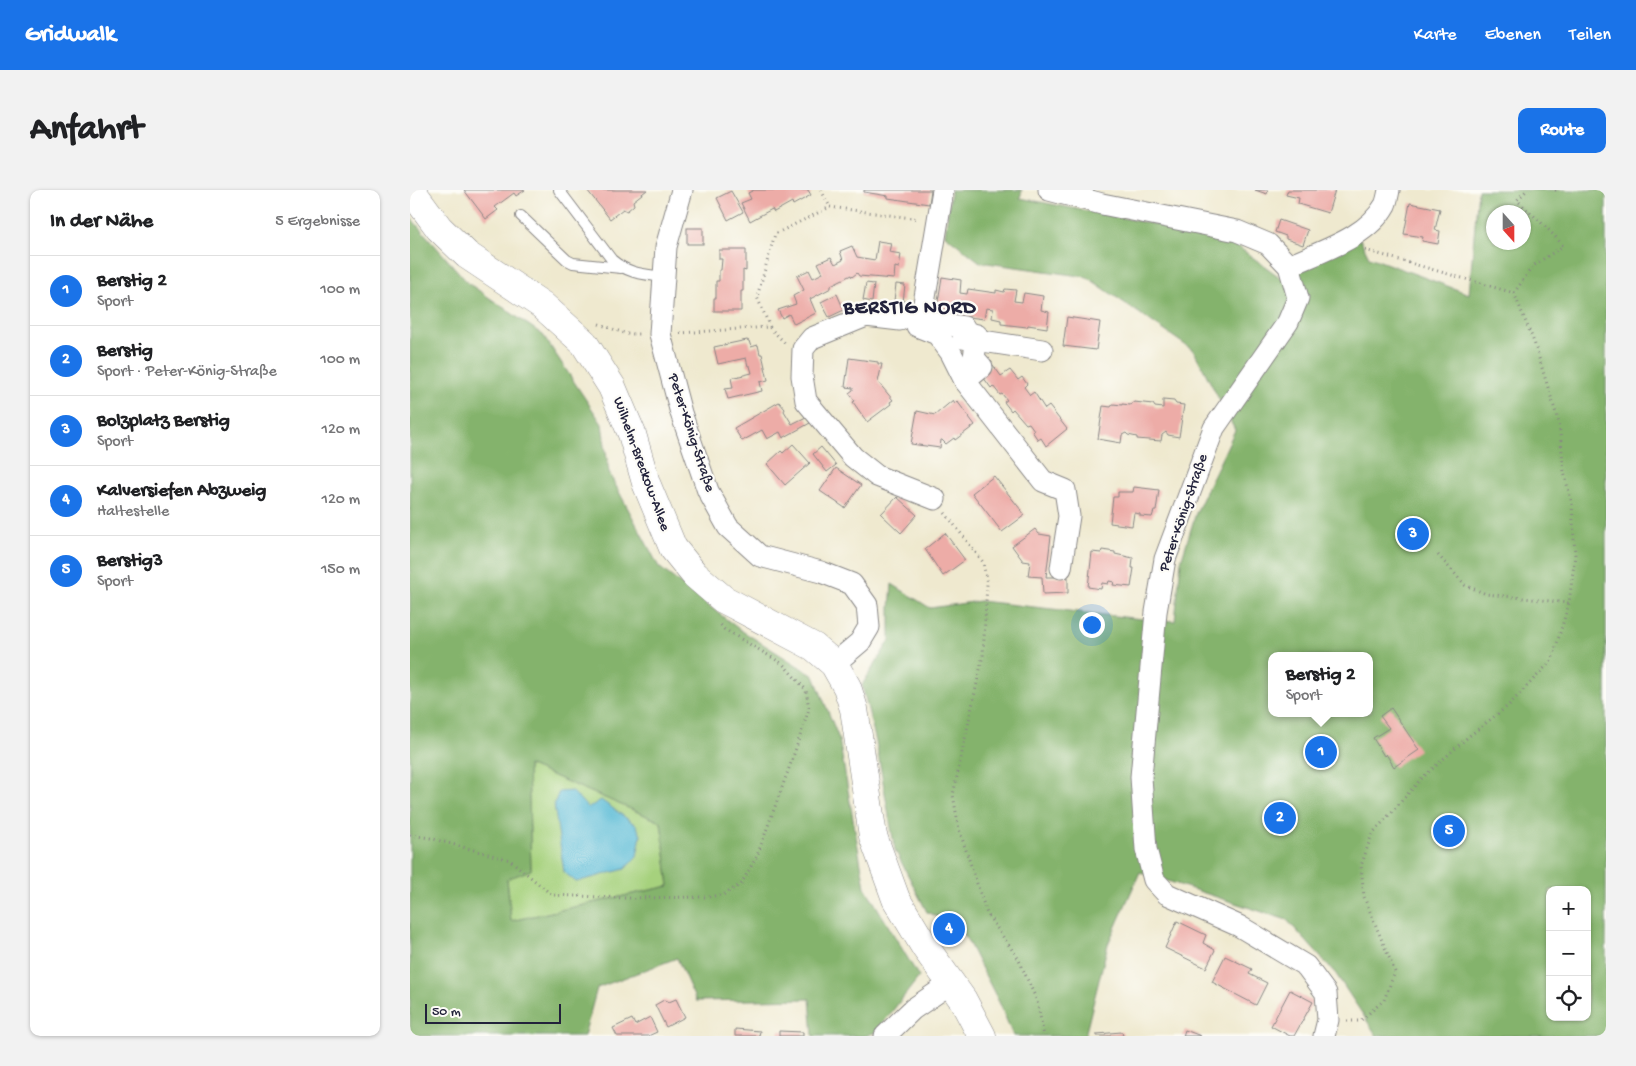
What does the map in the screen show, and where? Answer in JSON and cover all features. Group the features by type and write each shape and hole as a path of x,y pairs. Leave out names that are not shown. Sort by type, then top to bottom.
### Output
{"street":[{"name":"Wilhelm-Breckow-Allee","path":"411,190 439,228 467,255 542,305 584,343 612,387 632,434 646,483 673,548 695,575 723,599 814,647 834,664 847,687 854,709 873,836 896,899 925,947 963,1000 982,1036"},
{"name":"Peter-König-Straße","path":"682,190 666,247 660,334 681,413 705,483 728,527 760,556 821,572 852,584 867,605 869,627 860,642 834,664"},
{"path":"919,324 943,190"},
{"name":"Peter-König-Straße","path":"1049,190 1102,204 1237,231 1268,244 1289,266 1298,298 1288,322 1214,428 1165,559 1156,612 1141,778 1146,848 1154,880 1167,894 1239,926 1306,966 1326,993 1326,1028"},
{"path":"1289,266 1349,238 1369,224 1384,205 1389,190"},
{"path":"935,499 877,476 853,457 806,401 802,376 803,349 812,338 866,316 919,324 936,323 964,327 964,332 977,335 974,358 982,367 965,381"},
{"path":"919,324 951,353 965,381 1043,481 1064,490 1069,516 1061,568"},
{"path":"976,340 1042,350"},
{"path":"885,1036 913,1009 951,983"}],"lane":[{"path":"559,190 612,260 622,268 633,273 664,277"},
{"path":"521,216 567,260 573,263 622,268"}],"path":[{"path":"821,190 830,207"},
{"path":"1514,293 1533,266 1563,246 1555,235 1517,200 1527,190"},
{"path":"771,328 757,297 775,234 830,207 938,221"},
{"path":"1349,238 1362,249 1514,293"},
{"path":"1326,1028 1360,1021 1384,1000 1395,972 1364,897 1361,866 1372,834 1421,779 1468,737 1509,705 1552,660 1568,603 1575,555 1572,504 1564,472 1560,424 1534,342 1514,293"},
{"path":"935,499 982,562 987,584 983,655 953,795 959,829 986,914 1018,958 1037,1000 1044,1036"},
{"path":"1438,555 1465,585 1486,594 1568,603"},
{"path":"410,835 430,838 510,860 552,895 627,898 708,897 725,894 741,884 757,856 809,709 806,690 783,664 724,628 709,613 723,599"}],"green space":[{"path":"951,190 1022,190 1020,198 1226,238 1281,278 1360,239 1369,257 1469,294 1478,190 1606,190 1606,1036 1377,1036 1336,974 1287,920 1140,872 1108,944 1085,1036 1013,1036 1000,1004 961,928 927,912 895,850 876,742 862,685 890,640 892,584 930,608 980,601 1175,621 1181,561 1196,513 1235,430 1194,351 1087,277 980,262 945,235"},
{"path":"410,217 468,283 543,335 602,424 609,473 659,567 739,629 814,676 839,739 865,887 919,977 876,1032 865,1036 813,1036 810,999 696,1001 677,958 597,988 584,1036 410,1036","holes":["528,765 661,822 669,886 511,921 507,879 531,870"]},
{"path":"528,765 661,822 669,886 511,921 507,879 531,869"}],"water":[{"path":"572,791 588,808 601,800 636,825 641,835 637,856 625,869 576,882 564,872 554,804 559,792"}],"building":[{"path":"464,190 525,190 516,196 514,193 495,207 498,210 486,219"},
{"path":"587,190 647,190 633,201 634,205 627,211 623,209 610,219"},
{"path":"754,190 808,190 811,195 793,205 792,202 774,212 772,209 750,221 741,203 751,199 748,193"},
{"path":"864,190 931,190 929,204 888,198 888,196 864,192"},
{"path":"1255,190 1268,190 1267,194"},
{"path":"1288,190 1335,190 1328,213 1298,204 1299,198 1286,195"},
{"path":"731,191 743,212 728,220 717,198"},
{"path":"1410,203 1440,209 1435,230 1440,231 1438,244 1422,241 1423,237 1404,234"},
{"path":"1279,220 1308,230 1303,245 1286,239 1286,236 1275,232"},
{"path":"687,228 703,228 703,244 687,244"},
{"path":"878,241 891,243 889,252 901,254 899,268 895,267 894,279 859,276 857,273 852,277 851,275 810,299 816,313 794,324 789,314 782,318 778,310 796,304 793,296 804,290 797,276 809,270 813,278 823,273 818,263 831,257 835,264 843,260 840,251 852,246 857,257 875,260"},
{"path":"719,250 746,250 746,271 743,270 741,311 714,311 716,281 719,281 722,259 719,259"},
{"path":"942,277 961,280 960,293 967,294 968,289 996,293 996,290 1004,292 1005,289 1016,290 1014,301 1022,302 1024,293 1043,296 1041,310 1049,312 1047,328 1001,324 1001,320 992,318 993,309 986,308 984,319 946,314 946,310 937,308"},
{"path":"866,283 874,284 872,302 863,300"},
{"path":"896,284 905,285 903,302 894,301"},
{"path":"837,294 844,310 829,317 821,302"},
{"path":"1067,317 1100,322 1096,350 1063,346"},
{"path":"747,340 751,347 758,345 768,380 760,382 762,391 728,399 725,389 733,388 731,378 752,373 746,358 718,364 714,347"},
{"path":"849,358 882,364 878,382 893,400 890,402 891,404 867,422 849,393 853,388 845,387"},
{"path":"993,365 1001,376 1010,370 1018,380 1022,377 1027,384 1024,387 1030,395 1034,392 1045,409 1049,406 1067,429 1046,446 1041,438 1038,440 1029,423 1026,424 1013,409 1011,411 1004,402 1007,400 993,386 991,388 981,374"},
{"path":"953,400 955,403 957,401 975,425 955,440 954,438 946,444 941,440 940,448 911,444 917,411 935,415"},
{"path":"1163,400 1174,401 1176,404 1184,405 1179,437 1168,435 1166,432 1162,435 1161,441 1137,439 1137,437 1126,433 1122,435 1121,443 1098,439 1103,406 1111,407 1113,404 1130,405 1134,402 1153,404 1155,407 1163,408"},
{"path":"779,402 785,409 784,411 792,424 806,417 810,423 783,438 780,432 767,439 762,430 742,441 734,428"},
{"path":"793,444 810,463 785,485 767,464 781,451 783,453"},
{"path":"821,447 836,465 827,472 813,454"},
{"path":"836,468 861,485 845,508 820,491"},
{"path":"994,476 1025,515 1002,532 972,493"},
{"path":"1134,487 1159,490 1156,511 1154,511 1152,517 1140,516 1140,514 1134,513 1132,526 1110,523 1113,497 1118,497 1118,492 1133,492"},
{"path":"897,497 917,515 901,533 881,514"},
{"path":"1035,529 1039,534 1051,536 1046,577 1068,577 1068,593 1043,594 1042,577 1028,576 1030,562 1023,561 1012,546"},
{"path":"945,533 965,560 943,576 925,549"},
{"path":"1102,550 1133,558 1132,568 1134,568 1131,587 1113,585 1114,582 1109,581 1108,584 1102,583 1101,589 1088,587 1092,552 1101,553"},
{"path":"1391,708 1419,750 1394,767 1386,754 1384,756 1373,738 1389,728 1380,716"},
{"path":"1177,921 1206,935 1203,943 1215,950 1206,968 1165,948"},
{"path":"1225,956 1252,969 1249,974 1267,983 1256,1005 1212,982"},
{"path":"1290,990 1313,1002 1294,1036 1290,1036 1271,1026"},
{"path":"676,999 685,1017 666,1027 655,1005 664,1000 669,1002"},
{"path":"650,1017 657,1032 648,1036 617,1036 613,1028 632,1019 635,1025"},
{"path":"735,1029 760,1031 759,1036 735,1036"},
{"path":"1185,1030 1201,1036 1183,1036"},
{"path":"779,1031 803,1032 803,1036 779,1036"},
{"path":"1122,1032 1123,1036 1097,1036 1097,1034"}],"place":[{"name":"Bolzplatz Berstig","path":"1413,534"},
{"name":"Berstig 2","path":"1321,752"},
{"name":"Berstig","path":"1280,818"},
{"name":"Berstig3","path":"1449,831"},
{"name":"Kalversiefen Abzweig","path":"949,929"}],"district":[{"name":"BERSTIG NORD","path":"910,309"}]}
